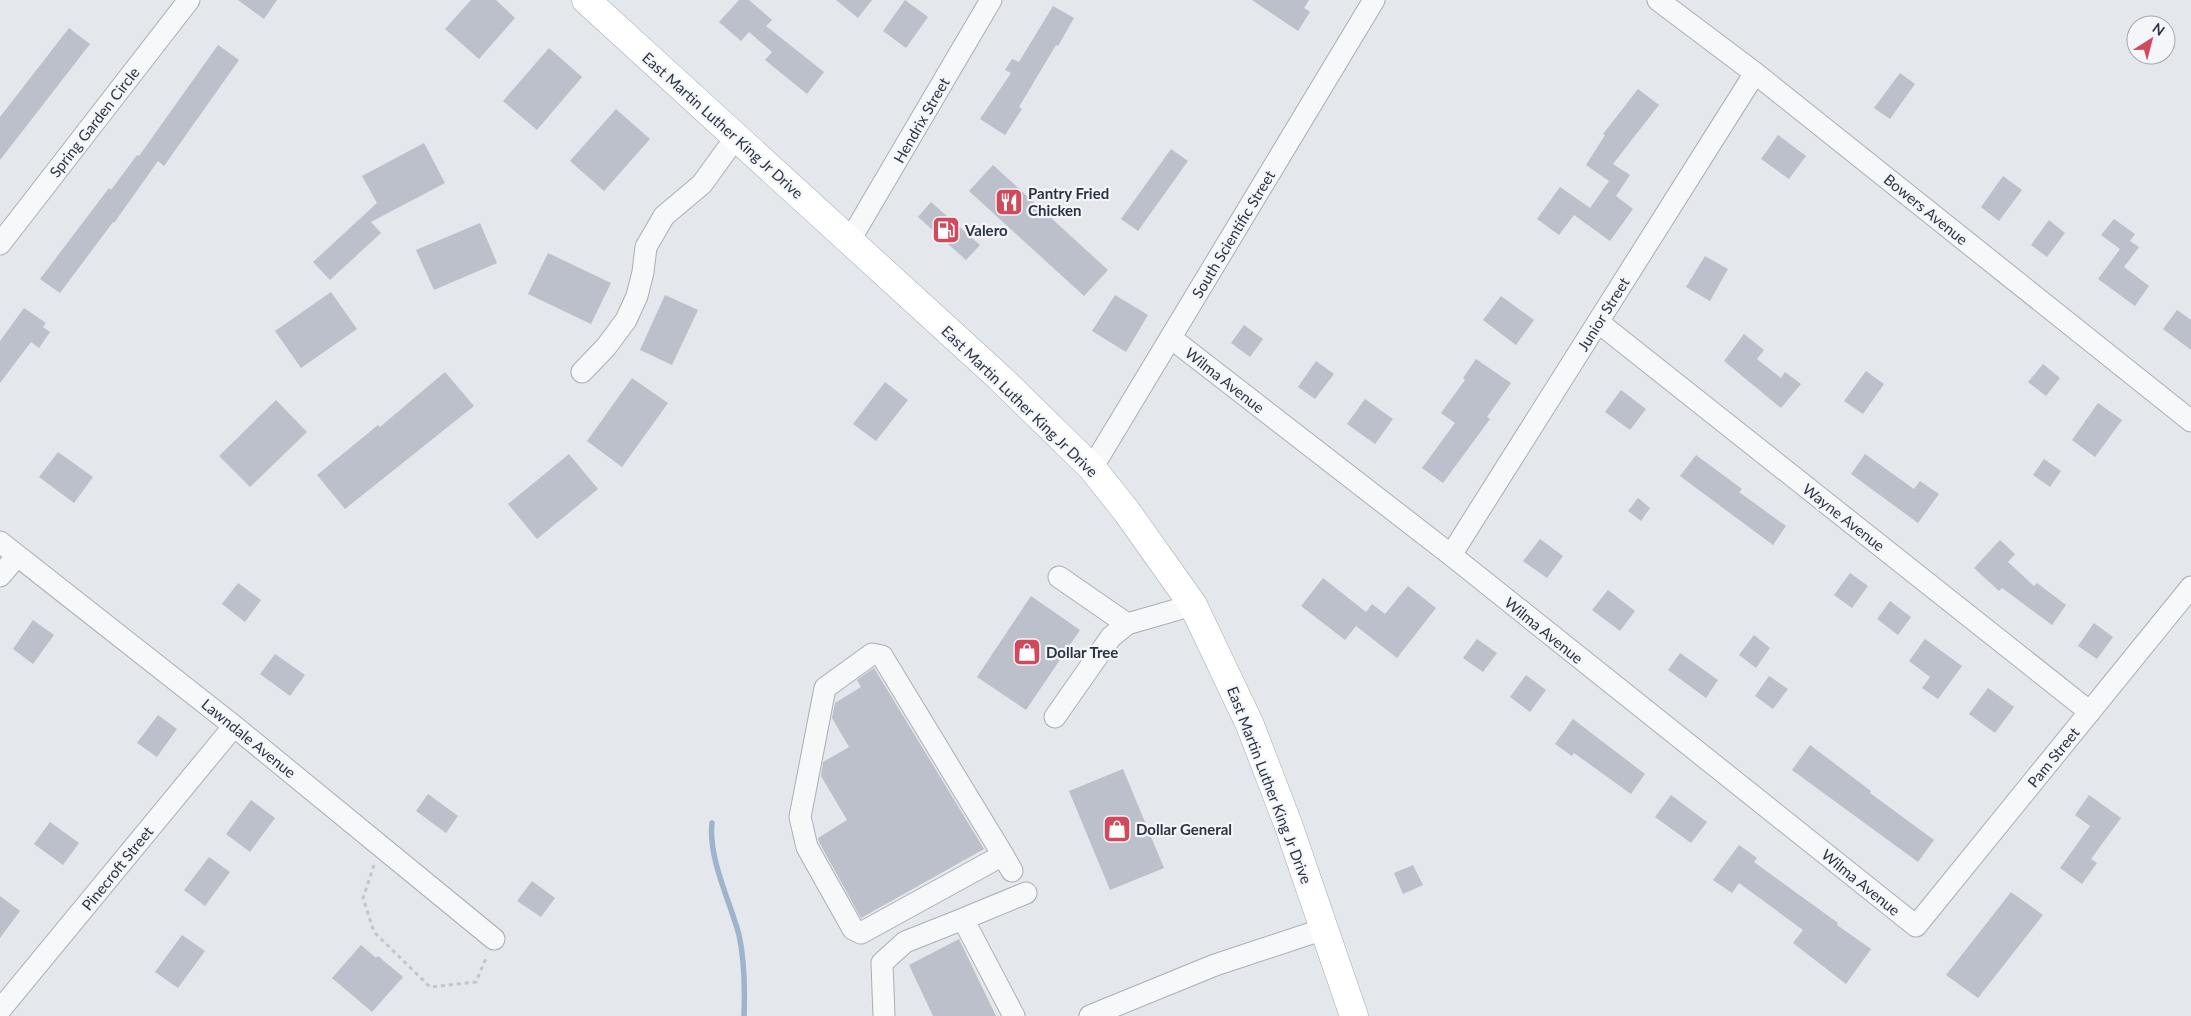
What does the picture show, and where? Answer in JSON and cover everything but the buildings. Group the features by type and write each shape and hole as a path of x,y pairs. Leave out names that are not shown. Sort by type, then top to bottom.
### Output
{"main road":[{"name":"East Martin Luther King Jr Drive","path":"600,5 736,137 1000,378 1092,468 1127,512 1193,605 1250,725 1354,1016"}],"street":[{"name":"Spring Garden Circle","path":"0,244 189,0"},
{"name":"Hendrix Street","path":"850,240 991,0"},
{"name":"South Scientific Street","path":"1092,468 1374,0"},
{"name":"Bowers Avenue","path":"1658,0 1755,73 2191,421"},
{"name":"Junior Street","path":"1451,556 1755,73"},
{"path":"582,372 606,347 626,320 637,296 643,272 646,247 664,216 702,184 736,137"},
{"name":"Wayne Avenue","path":"1598,322 2090,712"},
{"name":"Wilma Avenue","path":"1171,338 1451,556 1914,925"},
{"name":"Lawndale Avenue","path":"0,542 234,726 494,939"},
{"path":"0,576 17,556"},
{"path":"1059,576 1127,624"},
{"name":"Pam Street","path":"1914,925 1916,926 2191,587"},
{"path":"1055,717 1112,637 1127,624 1193,605"},
{"path":"872,654 882,656 1007,863 861,933 852,929 807,848 800,817 825,688 872,654"},
{"name":"Pinecroft Street","path":"0,1010 234,726"},
{"path":"884,1016 882,963 905,942 1026,893"},
{"path":"963,919 1014,1016"},
{"path":"1090,1016 1215,965 1324,929"}],"path":[{"path":"380,845 363,898 374,932 430,987 476,982 494,939"}],"waterway":[{"path":"712,823 713,850 716,865 741,945 744,976 744,1016"}],"place":[{"name":"Pantry Fried Chicken","path":"1009,202"},
{"name":"Valero","path":"946,230"},
{"name":"Dollar Tree","path":"1027,652"},
{"name":"Dollar General","path":"1117,829"}]}
